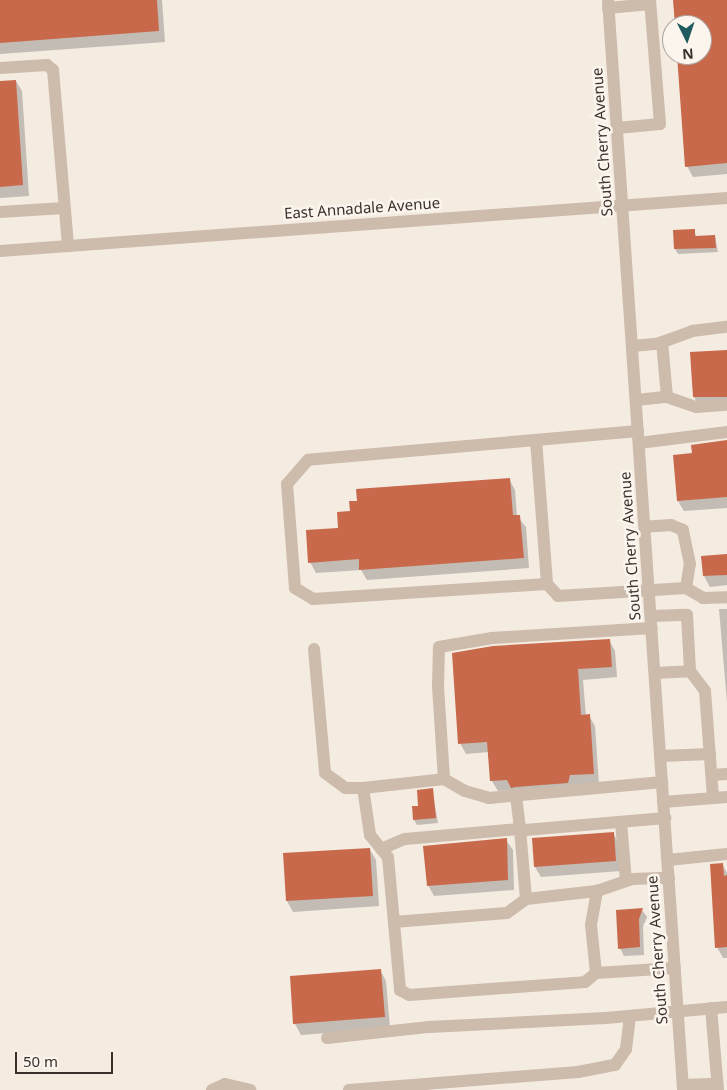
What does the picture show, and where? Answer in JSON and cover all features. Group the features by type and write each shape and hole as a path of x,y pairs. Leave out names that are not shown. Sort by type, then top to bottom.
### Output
{"street":[{"path":"608,4 650,2 660,124 617,128"},
{"name":"South Cherry Avenue","path":"608,4 683,1088"},
{"path":"0,68 47,64 53,70 68,246"},
{"name":"East Annadale Avenue","path":"0,252 727,198"},
{"path":"0,212 64,208"},
{"path":"632,346 662,342 692,332 727,328"},
{"path":"662,342 666,397"},
{"path":"636,400 666,397 696,407 727,405"},
{"path":"547,584 314,598 295,588 287,484 308,460 536,440 727,432"},
{"path":"536,440 547,584 558,596 686,588 703,598 727,597"},
{"path":"645,527 679,526 688,544 690,564 686,588"},
{"path":"444,779 438,688 439,647 492,638 651,622 687,615 690,671 705,691 713,798"},
{"path":"314,648 325,773 346,788 363,788 444,779 465,791 489,798 662,782"},
{"path":"655,673 690,671"},
{"path":"660,756 710,754"},
{"path":"712,775 727,774"},
{"path":"363,788 370,835 388,857 400,990 409,995 585,982 596,973 675,968"},
{"path":"516,796 526,899"},
{"path":"664,802 727,797"},
{"path":"381,850 405,840 665,818"},
{"path":"621,822 626,881"},
{"path":"668,860 727,854"},
{"path":"394,922 507,913 526,899 597,891 626,881 669,878"},
{"path":"596,973 591,926 597,891"},
{"path":"327,1038 498,1022 630,1016 727,1007"},
{"path":"683,1088 717,1087 711,1008"},
{"path":"349,1090 578,1072 615,1065 626,1049 630,1016"},
{"path":"212,1090 225,1084 250,1090"}],"building":[{"path":"0,0 157,0 159,31 0,43"},
{"path":"673,0 727,0 727,163 685,167 678,65 712,65 712,15 674,15"},
{"path":"16,80 23,185 0,187 0,81"},
{"path":"695,229 695,236 715,235 716,248 674,249 673,230"},
{"path":"727,350 727,397 693,397 690,352"},
{"path":"727,440 727,497 677,501 673,455 692,453 691,445"},
{"path":"510,478 513,515 520,515 524,558 359,570 359,559 308,563 306,530 338,528 337,512 350,511 349,501 357,501 356,489"},
{"path":"727,554 727,575 703,576 701,556"},
{"path":"610,639 612,667 578,669 581,715 590,714 594,774 570,775 568,783 511,788 507,780 490,781 487,742 458,744 452,653 493,646"},
{"path":"433,788 436,818 413,820 412,806 418,806 417,790"},
{"path":"614,832 616,861 534,867 532,838"},
{"path":"507,838 508,880 427,886 423,846"},
{"path":"370,848 373,896 286,901 283,853"},
{"path":"723,863 724,876 727,875 727,947 715,948 710,864"},
{"path":"643,908 639,919 640,947 618,949 616,910"},
{"path":"381,969 385,1017 293,1024 290,976"}]}
